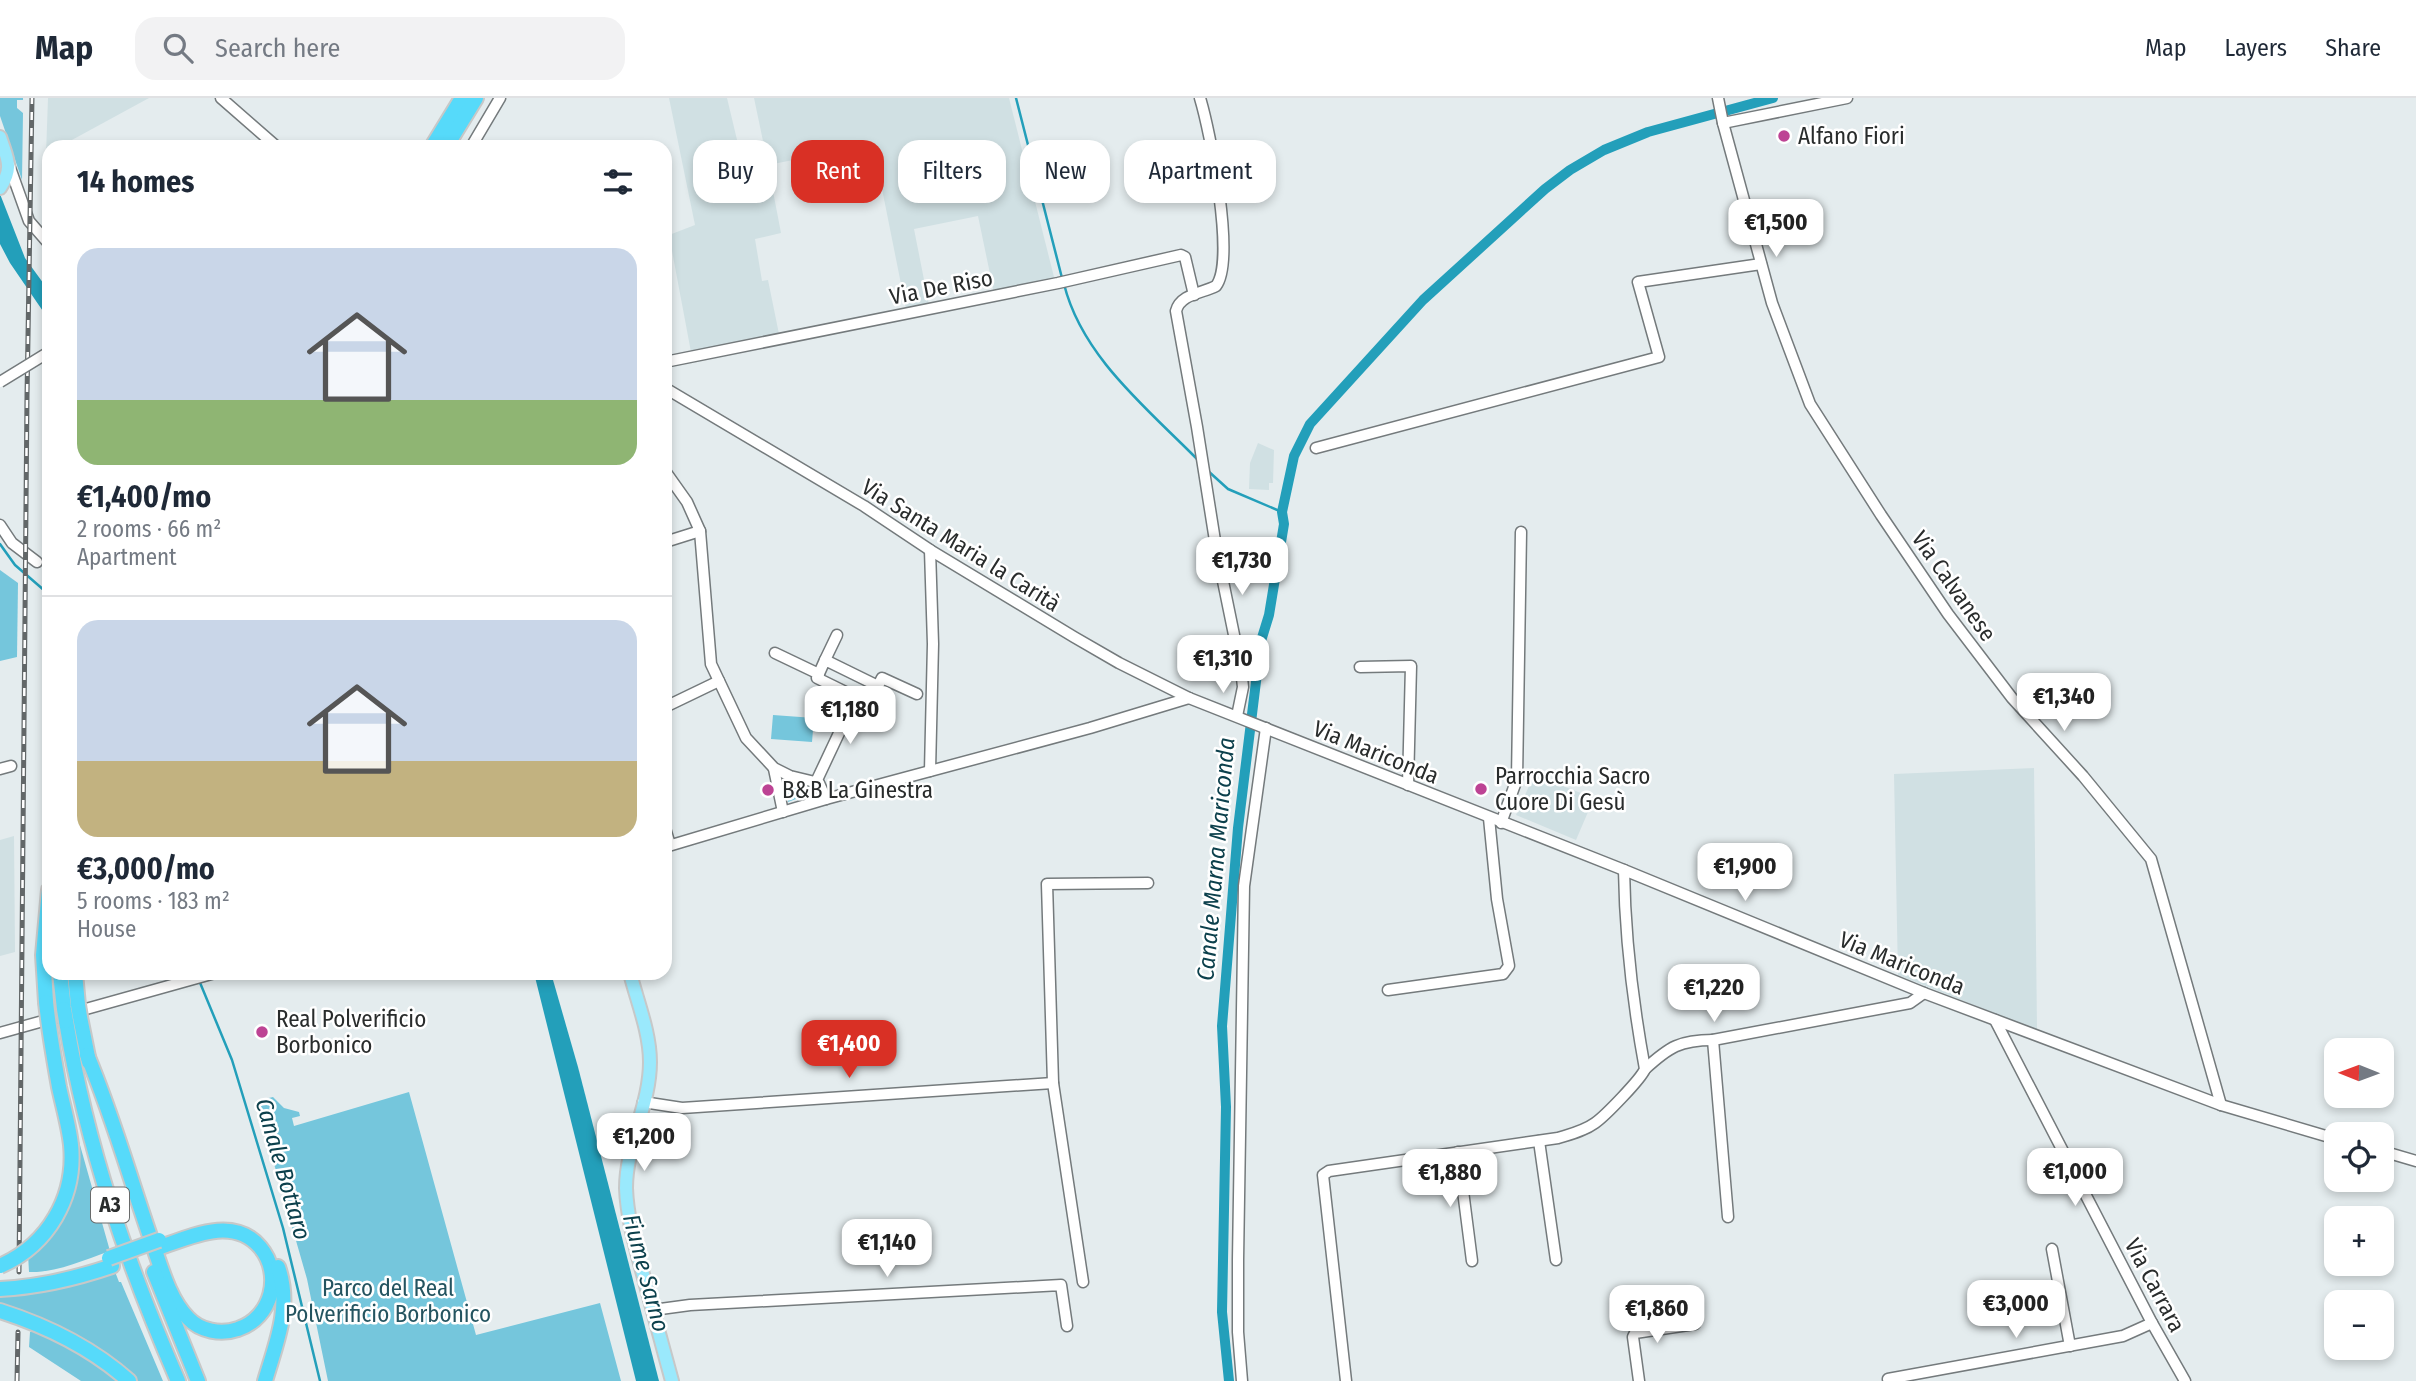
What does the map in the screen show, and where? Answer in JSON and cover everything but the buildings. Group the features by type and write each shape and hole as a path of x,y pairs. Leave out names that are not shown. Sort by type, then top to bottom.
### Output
{"highway":[{"path":"436,140 462,98"},
{"path":"450,140 475,98"},
{"path":"0,1266 29,1248 48,1228 64,1201 71,1174 71,1143 53,1056 45,980"},
{"name":"A3","path":"62,980 87,1055 122,1180 165,1304 198,1381"},
{"name":"A3","path":"74,980 72,1013 85,1116 122,1243 178,1381"},
{"path":"87,1055 104,1093 162,1270 181,1311 202,1328 231,1332 256,1320 264,1311 273,1285 269,1259 255,1242 240,1232 202,1232 160,1243"},
{"path":"0,1289 58,1282 199,1226 218,1223 245,1227 266,1242 274,1256 280,1272 284,1301 282,1326 265,1381"},
{"path":"0,1282 57,1275 110,1262"},
{"path":"0,1311 58,1334 104,1361 128,1381"}],"main road":[{"path":"0,137 5,178"},
{"path":"632,980 649,1050 648,1083 630,1153 627,1197 630,1222 672,1381"}],"street":[{"path":"221,98 269,140"},
{"path":"475,140 500,98"},
{"path":"1200,98 1219,196 1223,269 1216,286 1181,301 1176,306 1176,311 1216,547 1241,669 1241,718"},
{"path":"1723,121 1847,98"},
{"name":"Via Calvanese","path":"1719,101 1772,303 1810,404 1948,614 2012,698 2151,859 2221,1105"},
{"path":"5,178 17,189"},
{"path":"5,178 17,189 29,221 42,236"},
{"name":"Via De Riso","path":"672,361 1063,282 1181,255 1188,262 1194,295"},
{"path":"1316,448 1659,357 1638,282 1761,264"},
{"path":"0,382 42,356"},
{"name":"Via Santa Maria la Carità","path":"672,392 864,506 930,550 1085,644 1189,698 1241,718"},
{"path":"672,480 688,502 700,531 711,664 746,738 774,768 797,778 816,782 826,799"},
{"path":"0,525 12,543 37,562"},
{"path":"672,540 700,531"},
{"path":"1502,823 1517,779 1521,532"},
{"path":"930,550 933,644 930,771"},
{"path":"837,635 817,678 870,704 882,678 918,694"},
{"path":"775,653 819,674"},
{"path":"825,660 878,686"},
{"path":"1360,667 1411,666 1408,785"},
{"path":"672,704 719,681"},
{"path":"816,782 856,697"},
{"path":"672,845 1189,698"},
{"name":"Via Mariconda","path":"1241,718 1924,993 2221,1105 2324,1135"},
{"path":"1242,1381 1238,1332 1238,1260 1244,886 1262,727"},
{"path":"0,769 11,766"},
{"path":"774,768 783,812"},
{"path":"781,797 786,784 797,778"},
{"path":"1388,990 1503,974 1507,970 1509,966 1497,900 1489,818"},
{"path":"1624,870 1625,916 1636,1020 1645,1069"},
{"path":"1083,1282 1053,1083 1047,884 1148,883"},
{"path":"0,1033 190,980"},
{"path":"1346,1381 1323,1175 1329,1171 1558,1138 1584,1130 1598,1122 1636,1083 1645,1069 1670,1047 1910,1003 1924,993"},
{"name":"Via Carrara","path":"1995,1020 2152,1323 2185,1381"},
{"path":"1713,1040 1728,1217"},
{"path":"643,1102 682,1108 1053,1083"},
{"path":"1539,1141 1556,1260"},
{"path":"1458,1152 1472,1261"},
{"path":"2394,1155 2416,1161"},
{"path":"2052,1248 2070,1346"},
{"path":"653,1310 690,1305 1061,1285 1067,1326"},
{"path":"1888,1379 2123,1336 2152,1323"},
{"path":"1639,1381 1633,1337 1635,1333 1695,1324"}],"shaded area":[{"path":"48,98 149,98 72,140 46,140"},
{"path":"669,98 727,98 737,140 693,140 693,203 775,203 781,233 755,239 762,281 768,280 779,334 691,352 672,251 672,234 695,225"},
{"path":"754,98 1009,98 1020,142 1020,203 1035,203 1055,281 994,293 978,216 914,229 929,305 906,309 884,199 884,140 791,140 791,160 777,163 777,140 763,140"},
{"path":"0,194 25,258 42,281 42,310 10,263 0,244"},
{"path":"1258,443 1274,450 1273,483 1269,483 1269,490 1249,489 1250,463"},
{"path":"2034,768 2037,1030 1898,975 1894,774"},
{"path":"1534,775 1594,798 1576,840 1516,815"},
{"path":"14,836 15,952 0,956 0,840"},
{"name":"Fiume Sarno","path":"536,980 553,980 659,1381 636,1381"}],"green space":[{"path":"0,98 23,98 17,100 17,108 23,113 22,180 0,116"},
{"path":"0,570 18,583 17,657 0,661"},
{"path":"773,715 814,718 812,742 771,739"},
{"path":"797,782 811,786 812,790 809,794 788,802 788,790"},
{"name":"Parco del Real Polverificio Borbonico","path":"409,1092 476,1335 600,1303 621,1381 328,1381 307,1279 256,1101 273,1097 284,1108 299,1112 300,1116 292,1118 294,1126"},
{"path":"76,1138 110,1251 60,1268 29,1272 28,1254 46,1237"},
{"path":"114,1269 163,1381 136,1381 0,1305 0,1292"},
{"path":"35,1329 68,1346 119,1381 81,1381 29,1347 30,1332"}],"waterway":[{"path":"1016,98 1062,278"},
{"name":"Canale Marna Mariconda","path":"1229,1381 1222,1312 1226,1107 1222,1026 1238,828 1261,641 1269,615 1284,524 1282,512 1294,456 1310,424 1423,300 1545,189 1570,170 1604,150 1648,132 1773,98"},
{"path":"1064,284 1073,310 1101,358 1138,401 1198,460"},
{"path":"1207,470 1228,489 1282,512"},
{"name":"Canale Bottaro","path":"0,544 15,565 42,588"},
{"name":"Canale Bottaro","path":"199,980 232,1060 283,1228 320,1381"}],"railway":[{"path":"19,1272 32,98"},
{"path":"17,1381 18,1332"}],"place":[{"name":"Alfano Fiori","path":"1784,136"},
{"name":"Parrocchia Sacro Cuore Di Gesù","path":"1481,789"},
{"name":"B&B La Ginestra","path":"768,790"},
{"name":"Real Polverificio Borbonico","path":"262,1032"}]}
